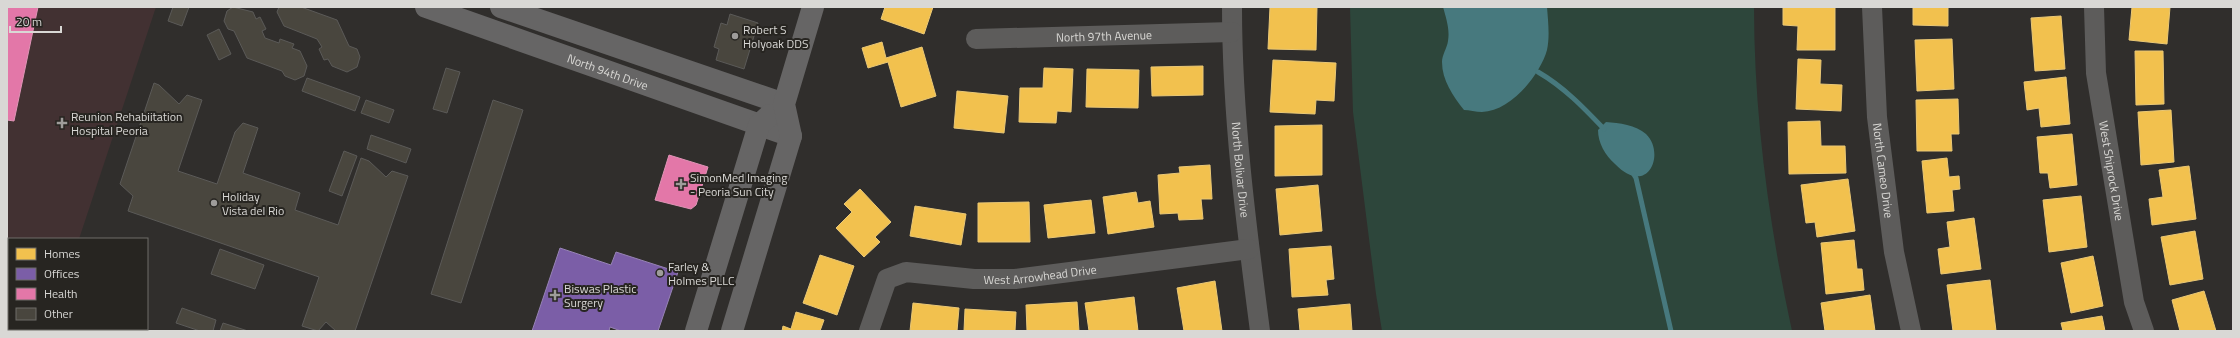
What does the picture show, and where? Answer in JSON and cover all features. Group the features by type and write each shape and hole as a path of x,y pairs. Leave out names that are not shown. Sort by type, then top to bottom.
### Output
{"street":[{"name":"North 94th Drive","path":"426,7 553,53 648,85 703,107 791,136"},
{"path":"501,7 784,104"},
{"path":"732,331 791,136 784,104 813,7"},
{"name":"North Bolivar Drive","path":"1232,7 1238,134 1249,249 1260,331"},
{"name":"North Cameo Drive","path":"1872,7 1878,124 1894,252 1911,331"},
{"name":"West Shiprock Drive","path":"2094,7 2096,72 2134,302 2144,331"},
{"path":"553,53 562,28"},
{"name":"North 97th Avenue","path":"976,39 1232,32"},
{"path":"648,85 656,61"},
{"path":"696,331 759,125 784,104"},
{"name":"West Arrowhead Drive","path":"869,331 887,280 906,272 974,279 1014,279 1249,249"},
{"path":"705,304 706,331"}],"shaded area":[{"name":"Reunion Rehabiitation Hospital Peoria","path":"7,7 156,7 79,238 8,238 7,307"}],"green space":[{"path":"1350,7 1754,7 1757,88 1764,170 1776,251 1792,331 1382,331 1353,112"}],"water":[{"path":"1443,7 1547,7 1549,34 1547,50 1538,70 1523,90 1513,99 1493,110 1482,112 1464,110 1449,88 1442,69 1442,59 1448,37"},
{"path":"1606,122 1637,128 1646,134 1652,142 1654,161 1650,169 1645,174 1637,176 1627,173 1608,157 1598,135 1598,130"}],"building: Homes":[{"path":"885,7 933,7 924,34 881,19"},
{"path":"1270,7 1317,7 1316,50 1268,49"},
{"path":"1783,7 1835,7 1835,50 1797,50 1798,26 1783,25"},
{"path":"1913,7 1948,7 1948,26 1913,25"},
{"path":"2132,7 2170,7 2167,44 2129,40"},
{"path":"2061,16 2065,69 2035,71 2031,18"},
{"path":"1952,39 1954,89 1917,91 1915,40"},
{"path":"882,42 886,58 922,47 936,96 901,107 888,62 868,68 862,48"},
{"path":"2135,51 2163,51 2164,104 2136,105"},
{"path":"1798,59 1821,60 1820,84 1842,85 1841,111 1796,109"},
{"path":"1273,60 1336,63 1334,101 1316,100 1315,114 1270,112"},
{"path":"1203,66 1203,95 1152,96 1151,67"},
{"path":"1044,68 1073,69 1071,112 1057,111 1056,123 1019,122 1020,88 1043,88"},
{"path":"1087,69 1139,70 1138,108 1086,107"},
{"path":"2066,77 2070,124 2041,127 2039,108 2027,110 2024,82"},
{"path":"957,91 1008,96 1004,133 954,128"},
{"path":"1958,99 1959,134 1951,134 1952,151 1917,151 1916,100"},
{"path":"2171,110 2174,162 2141,165 2138,112"},
{"path":"1820,121 1821,146 1845,146 1846,173 1789,174 1788,122"},
{"path":"1322,125 1322,175 1275,176 1275,126"},
{"path":"2072,134 2077,185 2050,188 2048,173 2040,173 2037,137"},
{"path":"1947,158 1949,177 1959,176 1960,189 1952,190 1954,211 1927,213 1922,161"},
{"path":"1210,165 1212,199 1201,199 1203,219 1179,220 1178,213 1160,214 1158,175 1180,173 1179,167"},
{"path":"2189,166 2196,219 2152,225 2149,199 2163,197 2159,170"},
{"path":"1848,179 1855,231 1817,237 1815,222 1806,223 1801,185"},
{"path":"1318,185 1322,231 1280,235 1276,189"},
{"path":"860,189 891,222 875,237 880,242 864,257 836,228 852,212 844,204"},
{"path":"1136,192 1138,203 1150,201 1154,227 1108,234 1103,197"},
{"path":"2081,196 2087,247 2049,252 2043,200"},
{"path":"1091,200 1095,233 1048,238 1044,205"},
{"path":"1029,202 1030,242 978,242 978,203"},
{"path":"915,206 966,214 961,245 910,236"},
{"path":"1974,218 1981,269 1941,274 1938,249 1950,247 1947,222"},
{"path":"2195,231 2203,279 2170,285 2161,237"},
{"path":"1854,240 1857,269 1862,269 1864,290 1826,294 1821,243"},
{"path":"1331,246 1334,279 1326,280 1328,295 1292,297 1289,249"},
{"path":"820,255 854,266 837,315 803,303"},
{"path":"2093,256 2103,306 2071,313 2061,263"},
{"path":"1990,280 1996,331 1953,331 1947,285"},
{"path":"1215,281 1222,331 1184,331 1177,288"},
{"path":"2204,291 2216,331 2180,331 2172,300"},
{"path":"1870,295 1875,331 1825,331 1821,303"},
{"path":"1134,297 1138,331 1089,331 1085,303"},
{"path":"1077,302 1079,331 1027,331 1026,305"},
{"path":"913,303 959,308 957,331 910,331"},
{"path":"1350,304 1352,331 1300,331 1298,309"},
{"path":"965,309 1016,312 1015,331 964,331"},
{"path":"796,312 824,320 820,331 782,331 783,326 791,329"},
{"path":"2102,316 2105,331 2063,331 2061,323"},
{"path":"90,330 122,330 122,331"}],"building: Offices":[{"path":"560,248 611,265 616,252 678,272 658,331 621,331 610,327 609,331 532,331"}],"building: Health":[{"path":"7,7 38,7 14,121 7,120"},
{"name":"SimonMed Imaging - Peoria Sun City","path":"669,155 708,167 696,205 691,209 655,200"}],"building: Other":[{"path":"173,7 189,7 182,26 168,21"},
{"path":"233,7 253,12 256,19 260,17 266,29 262,31 265,38 279,43 280,39 294,44 292,48 300,51 307,66 304,76 295,80 285,76 282,71 247,58 234,31 228,29 224,21 227,11"},
{"path":"279,7 301,7 337,20 349,46 357,49 360,57 357,67 347,72 332,66 328,59 324,60 319,49 322,47 317,39 284,26 277,12"},
{"name":"Robert S Holyoak DDS","path":"730,14 758,23 744,69 716,60 719,49 714,47 721,23 727,25"},
{"path":"219,29 231,54 219,60 207,35"},
{"path":"446,68 460,72 447,113 433,109"},
{"path":"307,78 360,97 355,111 302,91"},
{"name":"Holiday Vista del Rio","path":"154,83 159,85 179,104 187,95 202,100 178,171 217,184 235,132 243,123 258,128 243,173 300,193 295,210 338,225 361,158 369,161 386,177 392,171 408,176 355,331 336,331 326,322 318,331 302,326 319,277 128,211 133,196 120,184"},
{"path":"366,100 394,110 389,123 361,113"},
{"path":"493,100 523,110 461,303 431,294"},
{"path":"371,135 411,149 406,163 367,149"},
{"path":"344,151 357,156 342,196 329,191"},
{"path":"220,249 264,265 255,289 211,274"},
{"path":"182,308 216,320 213,331 200,331 176,323"},
{"path":"223,323 248,331 220,331"}],"waterway":[{"path":"1538,72 1565,91 1604,129"},
{"path":"1633,173 1636,178 1671,331"}],"place":[{"name":"Robert S Holyoak DDS","path":"735,36"},
{"name":"Reunion Rehabiitation Hospital Peoria","path":"62,123"},
{"name":"SimonMed Imaging - Peoria Sun City","path":"681,184"},
{"name":"Holiday Vista del Rio","path":"214,203"},
{"name":"Farley & Holmes PLLC","path":"660,273"},
{"name":"Biswas Plastic Surgery","path":"555,295"}]}
